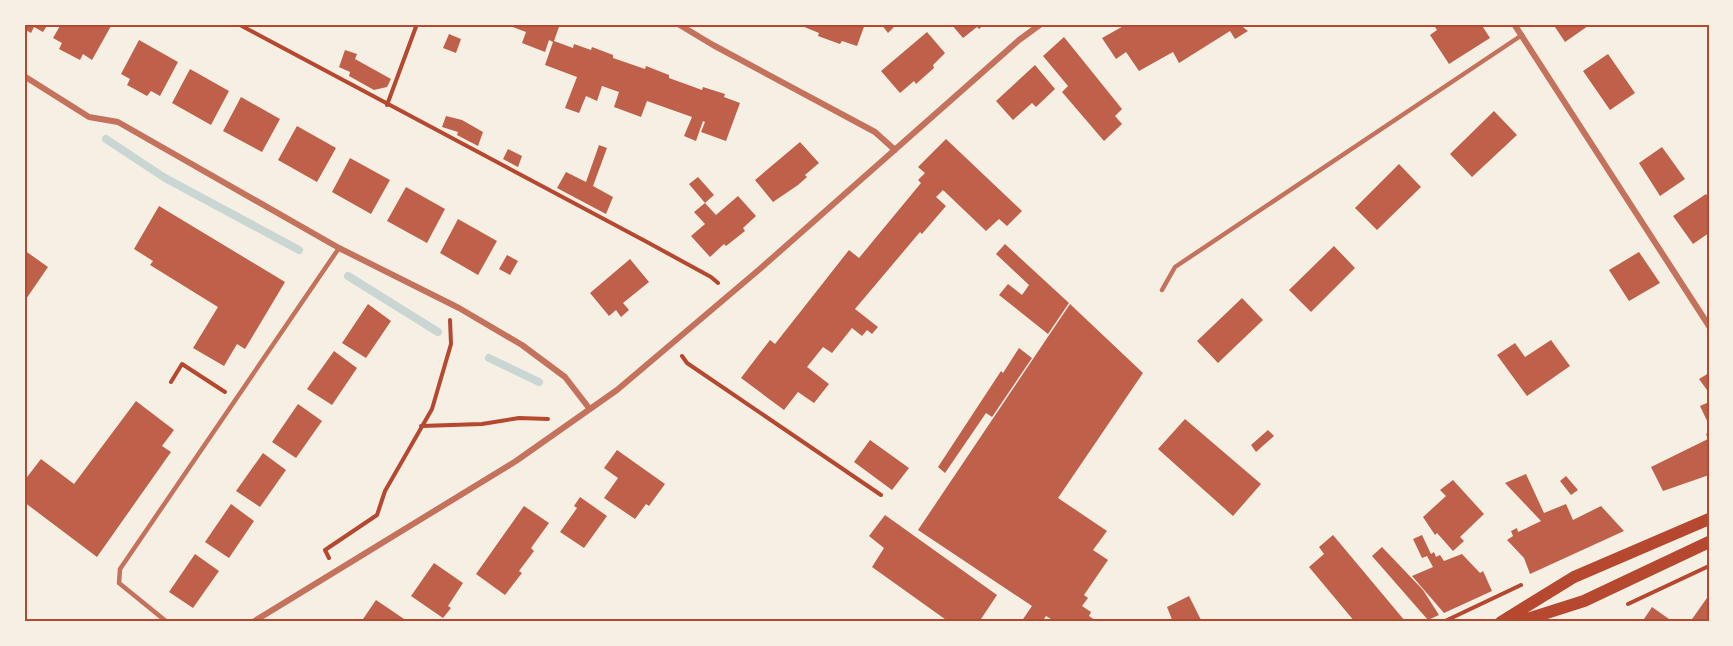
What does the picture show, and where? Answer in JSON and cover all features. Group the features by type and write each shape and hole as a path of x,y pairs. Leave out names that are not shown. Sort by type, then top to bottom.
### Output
{"main road":[{"path":"1501,622 1574,577 1709,519"},
{"path":"1518,622 1584,600 1709,542"}],"street":[{"path":"678,24 875,132 895,150"},
{"path":"253,622 516,461 588,408 617,390 1019,40 1041,24"},
{"path":"1514,24 1709,326"},
{"path":"24,76 89,117 118,122 339,248 459,308 522,345 565,377 588,408"}],"lane":[{"path":"1162,290 1175,267 1522,35"},
{"path":"167,622 118,583 120,569 339,248"}],"path":[{"path":"238,24 711,277 730,294"},
{"path":"387,105 417,24"},
{"path":"336,572 325,550 377,515 385,491 432,409 451,344 450,318 459,308"},
{"path":"672,344 687,363 881,495"},
{"path":"171,382 182,364 235,399"},
{"path":"421,426 482,423 519,418 572,420"},
{"path":"1627,604 1709,566"}],"building":[{"path":"24,24 48,24 43,32 34,27 31,33 24,29"},
{"path":"61,24 107,24 111,26 92,60 83,54 80,60 59,49 62,43 53,38"},
{"path":"505,24 560,24 554,41 573,48 574,44 591,50 592,47 613,55 613,58 645,69 646,66 669,75 669,78 702,90 703,87 725,94 724,97 740,103 726,141 701,132 705,122 703,121 696,141 684,136 692,117 647,101 641,117 614,107 619,92 602,86 597,101 586,96 579,113 565,108 577,77 545,65 553,42 549,40 545,52 522,43 526,32"},
{"path":"797,24 865,24 857,46 842,41 840,44 818,36 819,33"},
{"path":"881,24 895,24 896,25 888,33"},
{"path":"951,24 985,24 963,38"},
{"path":"1127,24 1239,24 1248,31 1235,39 1230,31 1179,63 1173,52 1139,71 1126,52 1116,59 1102,38"},
{"path":"1433,24 1481,24 1490,38 1449,64 1430,35 1437,30"},
{"path":"1553,24 1587,24 1588,26 1565,42"},
{"path":"927,32 945,53 933,65 934,68 916,84 914,81 900,93 881,71"},
{"path":"449,34 461,39 456,53 443,48"},
{"path":"1064,37 1122,109 1115,116 1122,124 1104,141 1062,92 1068,86 1043,56"},
{"path":"139,40 178,62 160,96 151,91 147,96 127,85 130,79 121,74"},
{"path":"345,50 357,54 355,59 391,79 387,87 374,90 349,76 350,72 339,67"},
{"path":"1608,54 1635,93 1610,110 1583,71"},
{"path":"1035,65 1055,89 1036,107 1032,103 1013,120 996,101"},
{"path":"190,69 229,91 211,125 172,103"},
{"path":"241,97 280,119 262,152 223,131"},
{"path":"1494,111 1517,135 1472,177 1450,154"},
{"path":"446,116 462,120 483,132 478,146 457,135 458,132 442,127"},
{"path":"297,126 336,148 317,182 278,160"},
{"path":"946,139 1022,211 1007,226 999,219 986,231 943,190 936,197 946,206 922,234 920,232 855,309 878,327 872,334 867,330 862,336 852,328 832,353 823,347 807,367 829,384 814,403 798,392 784,410 741,378 770,340 775,344 849,250 859,258 921,183 918,180 925,173 918,167"},
{"path":"800,142 819,163 805,175 807,177 798,185 773,202 755,180"},
{"path":"599,145 607,148 593,186 613,197 606,214 557,188 566,172 586,182"},
{"path":"1662,147 1685,179 1660,196 1639,163"},
{"path":"508,149 522,156 518,167 503,159"},
{"path":"350,158 390,180 371,214 332,192"},
{"path":"1399,164 1421,187 1377,230 1355,208"},
{"path":"698,177 714,195 705,203 689,184"},
{"path":"406,187 445,209 427,243 387,221"},
{"path":"1706,194 1709,198 1709,233 1693,244 1673,216"},
{"path":"738,196 756,216 743,228 745,231 726,246 724,244 710,257 691,236 705,224 694,212 705,203 716,215"},
{"path":"159,206 285,282 245,349 237,344 224,366 193,348 218,307 150,265 153,261 134,249"},
{"path":"458,219 497,241 478,275 440,253"},
{"path":"1005,244 1069,303 1048,334 999,295 1008,284 1022,295 1029,285 996,254"},
{"path":"1334,246 1355,268 1311,312 1289,290"},
{"path":"24,250 48,267 24,302"},
{"path":"1639,252 1660,283 1629,301 1609,270"},
{"path":"507,255 518,261 510,275 499,269"},
{"path":"630,259 649,282 623,303 629,310 621,317 616,310 609,316 590,293"},
{"path":"1242,298 1263,320 1218,363 1197,341"},
{"path":"368,304 391,321 366,358 342,343"},
{"path":"1070,304 1143,373 1058,498 1107,531 1093,550 1108,560 1084,595 1088,598 1082,606 1091,612 1089,616 1098,622 1056,622 1046,616 1042,622 1021,622 1032,606 918,530"},
{"path":"1551,340 1570,366 1527,396 1497,355 1515,343 1525,357"},
{"path":"1019,348 1032,358 992,417 986,413 945,473 938,467 1001,371 1003,373"},
{"path":"334,351 357,368 332,405 307,389"},
{"path":"1709,373 1709,388 1707,390 1699,379"},
{"path":"136,401 174,430 162,446 171,452 97,557 24,502 24,481 41,459 74,484"},
{"path":"1709,402 1709,425 1700,406"},
{"path":"298,404 322,421 296,458 272,442"},
{"path":"1185,419 1261,484 1233,516 1158,449"},
{"path":"1268,430 1274,436 1256,452 1251,445"},
{"path":"1709,432 1709,475 1663,491 1651,467 1708,439 1706,434"},
{"path":"870,440 909,468 892,490 854,462"},
{"path":"617,450 665,484 649,506 646,504 635,519 604,498 618,478 604,468"},
{"path":"263,453 286,470 260,507 236,491"},
{"path":"1526,474 1544,513 1566,504 1573,520 1601,506 1624,531 1530,574 1524,558 1507,540 1513,536 1511,531 1517,528 1518,532 1541,521 1505,483"},
{"path":"1566,476 1578,490 1571,495 1560,481"},
{"path":"1453,480 1484,514 1460,537 1464,541 1453,551 1437,533 1435,535 1423,517 1446,496 1440,490"},
{"path":"580,497 607,516 584,548 560,532 577,508 574,506"},
{"path":"231,504 254,521 229,558 205,542"},
{"path":"524,506 549,523 531,548 534,551 519,571 522,573 505,595 476,574"},
{"path":"885,515 997,595 979,622 949,622 872,567 884,548 869,536"},
{"path":"1333,535 1405,621 1355,622 1309,567 1324,554 1319,547"},
{"path":"1422,535 1431,554 1434,552 1436,557 1440,555 1444,561 1462,554 1480,573 1483,571 1492,591 1444,613 1412,576 1433,567 1427,556 1422,558 1413,539"},
{"path":"1382,547 1423,590 1439,615 1428,620 1372,556"},
{"path":"195,554 219,571 193,608 169,592"},
{"path":"434,563 463,583 448,606 451,608 443,618 411,596"},
{"path":"1709,595 1709,622 1690,622"},
{"path":"1189,596 1202,622 1173,622 1167,607"},
{"path":"376,600 407,621 361,622"},
{"path":"1652,607 1669,619 1667,622 1642,622"}],"waterway":[{"path":"106,139 165,178 299,250"},
{"path":"348,276 438,332"},
{"path":"489,358 539,382"}]}
